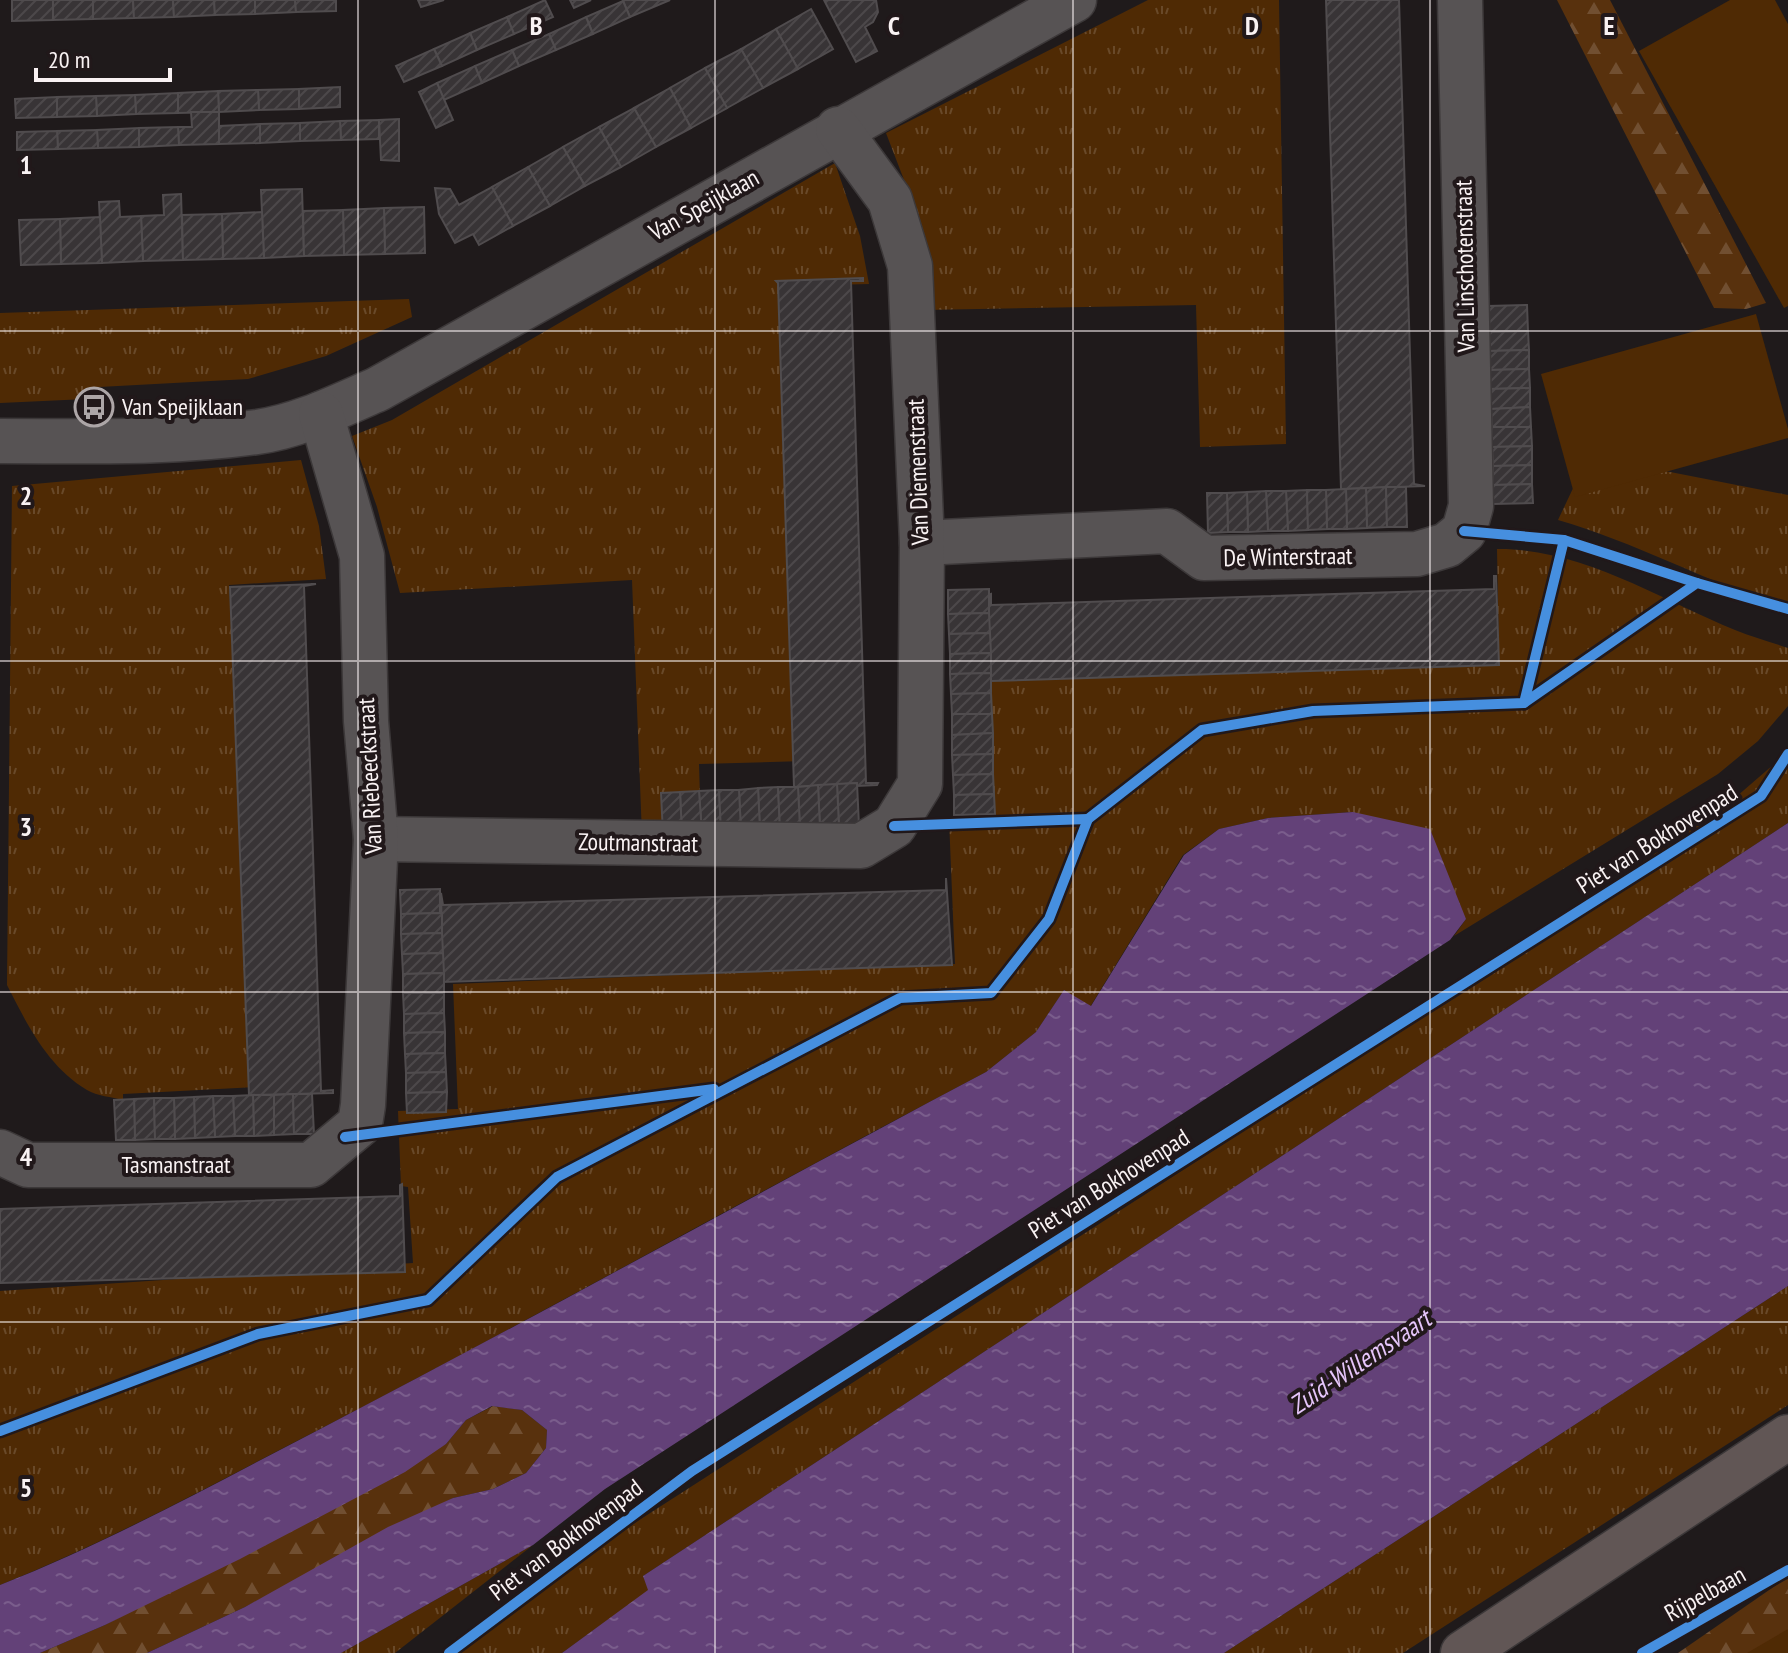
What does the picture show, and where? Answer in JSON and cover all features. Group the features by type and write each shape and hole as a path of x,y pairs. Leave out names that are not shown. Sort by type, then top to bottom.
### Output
{"main road":[{"path":"1463,1653 1788,1437"}],"street":[{"name":"Van Speijklaan","path":"0,441 139,440 259,431 321,414 378,389 838,129 1024,12 1074,0"},
{"name":"Van Linschotenstraat","path":"1460,0 1471,506 1464,531"},
{"name":"Van Diemenstraat","path":"838,129 890,200 910,266 922,543 920,784 894,826"},
{"name":"Van Riebeeckstraat","path":"321,414 362,556 366,721 376,839 363,1105 360,1124 345,1137"},
{"name":"De Winterstraat","path":"922,543 1167,531 1204,558 1417,554 1447,545 1464,531"},
{"name":"Zoutmanstraat","path":"376,839 861,846 894,826"},
{"name":"Tasmanstraat","path":"0,1152 28,1165 311,1165 345,1137"}],"green space":[{"path":"1148,0 1279,0 1286,444 1200,447 1196,305 925,310 916,211 886,133"},
{"path":"1557,0 1610,0 1766,303 1746,309 1714,308"},
{"path":"1730,0 1775,0 1788,24 1788,306 1784,308 1639,51"},
{"path":"835,163 860,236 869,284 791,286 804,761 699,764 701,831 642,835 632,580 400,593 377,507 352,436 392,420"},
{"path":"409,299 412,317 326,356 248,379 99,387 86,399 0,403 0,313"},
{"path":"1756,314 1788,438 1575,497 1541,374"},
{"path":"301,460 319,526 326,579 229,585 256,1087 123,1094 123,1100 95,1094 73,1080 49,1057 7,985 12,486"},
{"path":"1660,470 1788,495 1788,609 1558,520 1576,482"},
{"path":"1497,549 1528,551 1589,566 1735,630 1788,648 1788,706 1758,741 1718,774 1454,936 1466,919 1353,812 1268,818 1219,829 1183,855 1090,1007 1064,990 1036,1032 986,1072 320,1429 122,1531 0,1585 0,1291 413,1263 408,1187 401,1186 398,1111 458,1109 453,984 955,964 949,819 988,818 988,667 1499,650"},
{"path":"1788,752 1788,823 643,1576 649,1590 562,1653 457,1653 571,1564 1416,1020 1736,797"},
{"path":"1788,1286 1788,1405 1403,1653 1224,1653"},
{"path":"493,1406 522,1410 547,1430 546,1448 526,1473 493,1489 453,1498 245,1607 147,1653 40,1653 105,1625 446,1444 466,1420"},
{"path":"533,1545 395,1653 341,1653"},
{"path":"1788,1577 1788,1636 1762,1653 1678,1653"},
{"path":"1788,1629 1788,1653 1747,1653"}],"water":[{"path":"1353,812 1430,829 1466,919 1450,940 605,1489 533,1545 341,1653 147,1653 245,1607 388,1527 453,1498 493,1489 526,1473 546,1448 547,1430 522,1410 492,1406 466,1420 446,1444 405,1472 240,1559 40,1653 0,1653 0,1585 124,1530 205,1489 986,1072 1036,1032 1064,990 1091,1006 1184,855 1219,829 1268,818"},
{"name":"Zuid-Willemsvaart","path":"1788,823 1788,1286 1224,1653 562,1653 648,1590 643,1576"}],"building":[{"path":"12,0 53,0 53,20 12,21"},
{"path":"53,0 93,0 93,19 53,20"},
{"path":"93,0 133,0 134,18 93,19"},
{"path":"133,0 173,0 174,17 134,18"},
{"path":"173,0 214,0 215,15 174,17"},
{"path":"214,0 255,0 255,14 215,15"},
{"path":"255,0 295,0 296,12 255,14"},
{"path":"295,0 336,0 336,11 296,12"},
{"path":"418,0 444,0 421,7"},
{"path":"545,0 553,17 514,34 507,17"},
{"path":"570,0 591,0 574,8"},
{"path":"625,0 670,0 630,17"},
{"path":"824,0 876,0 878,12 873,22 865,27 877,51 856,62"},
{"path":"1326,0 1399,0 1414,484 1425,486 1341,489"},
{"path":"623,1 630,17 593,34 586,17"},
{"path":"811,9 833,49 798,69 776,29"},
{"path":"507,17 514,34 477,50 470,33"},
{"path":"586,17 593,34 556,50 549,34"},
{"path":"776,29 798,69 763,88 741,49"},
{"path":"470,33 477,50 442,66 434,49"},
{"path":"549,34 556,50 519,66 512,50"},
{"path":"434,49 442,66 404,82 396,66"},
{"path":"741,49 763,88 727,108 705,68"},
{"path":"512,50 519,66 482,83 475,66"},
{"path":"475,66 482,83 444,100 437,83"},
{"path":"705,68 727,108 691,128 670,88"},
{"path":"437,83 453,120 436,128 419,92"},
{"path":"340,87 340,107 299,109 299,89"},
{"path":"670,88 691,128 656,147 634,108"},
{"path":"299,89 299,109 259,110 258,90"},
{"path":"258,90 259,110 219,112 218,91"},
{"path":"218,91 219,112 178,113 178,93"},
{"path":"178,93 178,113 136,114 135,95"},
{"path":"135,95 136,114 97,116 96,96"},
{"path":"96,96 97,116 57,117 57,97"},
{"path":"57,97 57,117 16,118 15,99"},
{"path":"634,108 656,147 621,167 599,127"},
{"path":"191,112 219,112 219,144 179,145 178,127 192,127"},
{"path":"399,119 399,161 381,160 379,120"},
{"path":"379,120 379,139 341,140 340,121"},
{"path":"340,121 341,140 300,141 300,123"},
{"path":"300,123 300,141 260,143 260,124"},
{"path":"260,124 260,143 219,144 219,126"},
{"path":"178,127 179,145 139,147 139,128"},
{"path":"599,127 621,167 585,186 563,147"},
{"path":"139,128 139,147 98,148 97,130"},
{"path":"97,130 98,148 58,149 57,131"},
{"path":"57,131 58,149 17,150 17,132"},
{"path":"563,147 585,186 550,206 528,167"},
{"path":"528,167 550,206 513,226 492,187"},
{"path":"492,187 513,226 479,245 473,234 455,243 439,214 435,188 450,189 459,205"},
{"path":"302,189 304,256 264,258 261,190"},
{"path":"181,194 183,260 143,261 141,216 164,215 163,195"},
{"path":"119,201 120,217 141,216 143,261 102,263 99,202"},
{"path":"424,207 425,253 385,254 384,208"},
{"path":"384,208 385,254 344,255 343,210"},
{"path":"343,210 344,255 304,256 303,211"},
{"path":"262,212 264,258 223,259 222,214"},
{"path":"222,214 223,259 183,260 182,215"},
{"path":"100,217 102,263 61,264 60,219"},
{"path":"60,219 61,264 21,265 19,220"},
{"path":"863,278 863,281 851,281 866,783 878,783 794,787 776,281"},
{"path":"1527,305 1528,331 1489,332 1488,306"},
{"path":"1528,331 1529,350 1489,351 1489,332"},
{"path":"1529,350 1529,369 1490,370 1489,351"},
{"path":"1529,369 1530,388 1490,389 1490,370"},
{"path":"1530,388 1530,407 1491,409 1490,389"},
{"path":"1530,407 1531,427 1492,427 1491,409"},
{"path":"1492,427 1531,427 1532,446 1492,447"},
{"path":"1532,446 1532,465 1493,466 1492,447"},
{"path":"1532,465 1532,484 1493,485 1493,466"},
{"path":"1532,484 1533,503 1493,504 1493,485"},
{"path":"1386,487 1387,527 1367,528 1366,488"},
{"path":"1386,487 1406,487 1407,527 1387,527"},
{"path":"1366,488 1367,528 1347,529 1346,489"},
{"path":"1346,489 1347,529 1327,529 1326,490"},
{"path":"1307,490 1308,530 1288,531 1286,491"},
{"path":"1307,490 1326,490 1327,529 1308,530"},
{"path":"1266,491 1286,491 1288,531 1268,531"},
{"path":"1266,491 1268,531 1248,532 1247,492"},
{"path":"1247,492 1248,532 1228,532 1227,493"},
{"path":"1207,493 1227,493 1228,532 1208,533"},
{"path":"1494,576 1499,665 991,681 988,595 991,594 991,605 1494,589"},
{"path":"316,584 304,586 321,1091 333,1090 333,1093 249,1095 230,587"},
{"path":"989,589 989,613 948,614 948,590"},
{"path":"989,613 990,633 949,634 948,614"},
{"path":"990,633 991,653 950,654 949,634"},
{"path":"991,653 991,673 950,674 950,654"},
{"path":"991,673 991,693 951,694 950,674"},
{"path":"991,693 992,714 952,714 951,694"},
{"path":"952,714 992,714 993,733 952,735"},
{"path":"993,733 993,754 952,755 952,735"},
{"path":"993,754 993,774 953,775 952,755"},
{"path":"993,774 994,794 954,795 953,775"},
{"path":"857,783 859,826 839,827 837,784"},
{"path":"837,784 839,827 820,828 818,785"},
{"path":"818,785 820,828 800,829 798,787"},
{"path":"778,787 780,829 760,830 758,788"},
{"path":"778,787 798,787 800,829 780,829"},
{"path":"758,788 760,830 741,831 739,790"},
{"path":"719,790 721,832 702,833 699,791"},
{"path":"719,790 739,790 741,831 721,832"},
{"path":"699,791 702,833 682,834 680,792"},
{"path":"680,792 682,834 663,834 661,793"},
{"path":"994,794 995,814 954,815 954,795"},
{"path":"946,878 952,965 443,982 441,893 443,905 946,890"},
{"path":"440,889 440,913 401,914 400,890"},
{"path":"442,913 442,933 401,934 401,914"},
{"path":"442,933 443,953 402,954 401,934"},
{"path":"443,953 444,973 403,974 402,954"},
{"path":"444,973 444,993 403,993 403,974"},
{"path":"403,993 444,993 444,1013 404,1014"},
{"path":"444,1013 445,1032 404,1033 404,1014"},
{"path":"445,1032 445,1053 405,1054 404,1033"},
{"path":"445,1053 446,1072 406,1073 405,1054"},
{"path":"446,1072 447,1092 406,1093 406,1073"},
{"path":"447,1092 446,1112 407,1113 406,1093"},
{"path":"293,1094 294,1134 274,1135 274,1095"},
{"path":"293,1094 312,1094 314,1134 294,1134"},
{"path":"253,1095 274,1095 274,1135 254,1136"},
{"path":"253,1095 254,1136 235,1136 233,1096"},
{"path":"213,1096 233,1096 235,1136 215,1137"},
{"path":"213,1096 215,1137 195,1138 194,1097"},
{"path":"194,1097 195,1138 175,1139 174,1098"},
{"path":"154,1098 155,1139 135,1140 134,1099"},
{"path":"154,1098 174,1098 175,1139 155,1139"},
{"path":"134,1099 135,1140 116,1140 114,1100"},
{"path":"402,1184 405,1272 0,1283 0,1209 400,1196"}],"cycle path":[{"path":"1464,531 1564,540 1697,583"},
{"path":"1524,703 1564,540"},
{"path":"0,1431 258,1334 428,1300 557,1177 900,998 991,993 1049,919 1088,819 1202,730 1313,711 1524,703 1697,583 1788,609"},
{"name":"Piet van Bokhovenpad","path":"449,1653 692,1471 1761,796 1788,754"},
{"path":"894,826 1088,819"},
{"path":"345,1137 714,1089"},
{"name":"Rijpelbaan","path":"1642,1653 1788,1570"}],"place":[{"name":"Van Speijklaan","path":"94,407"}]}
